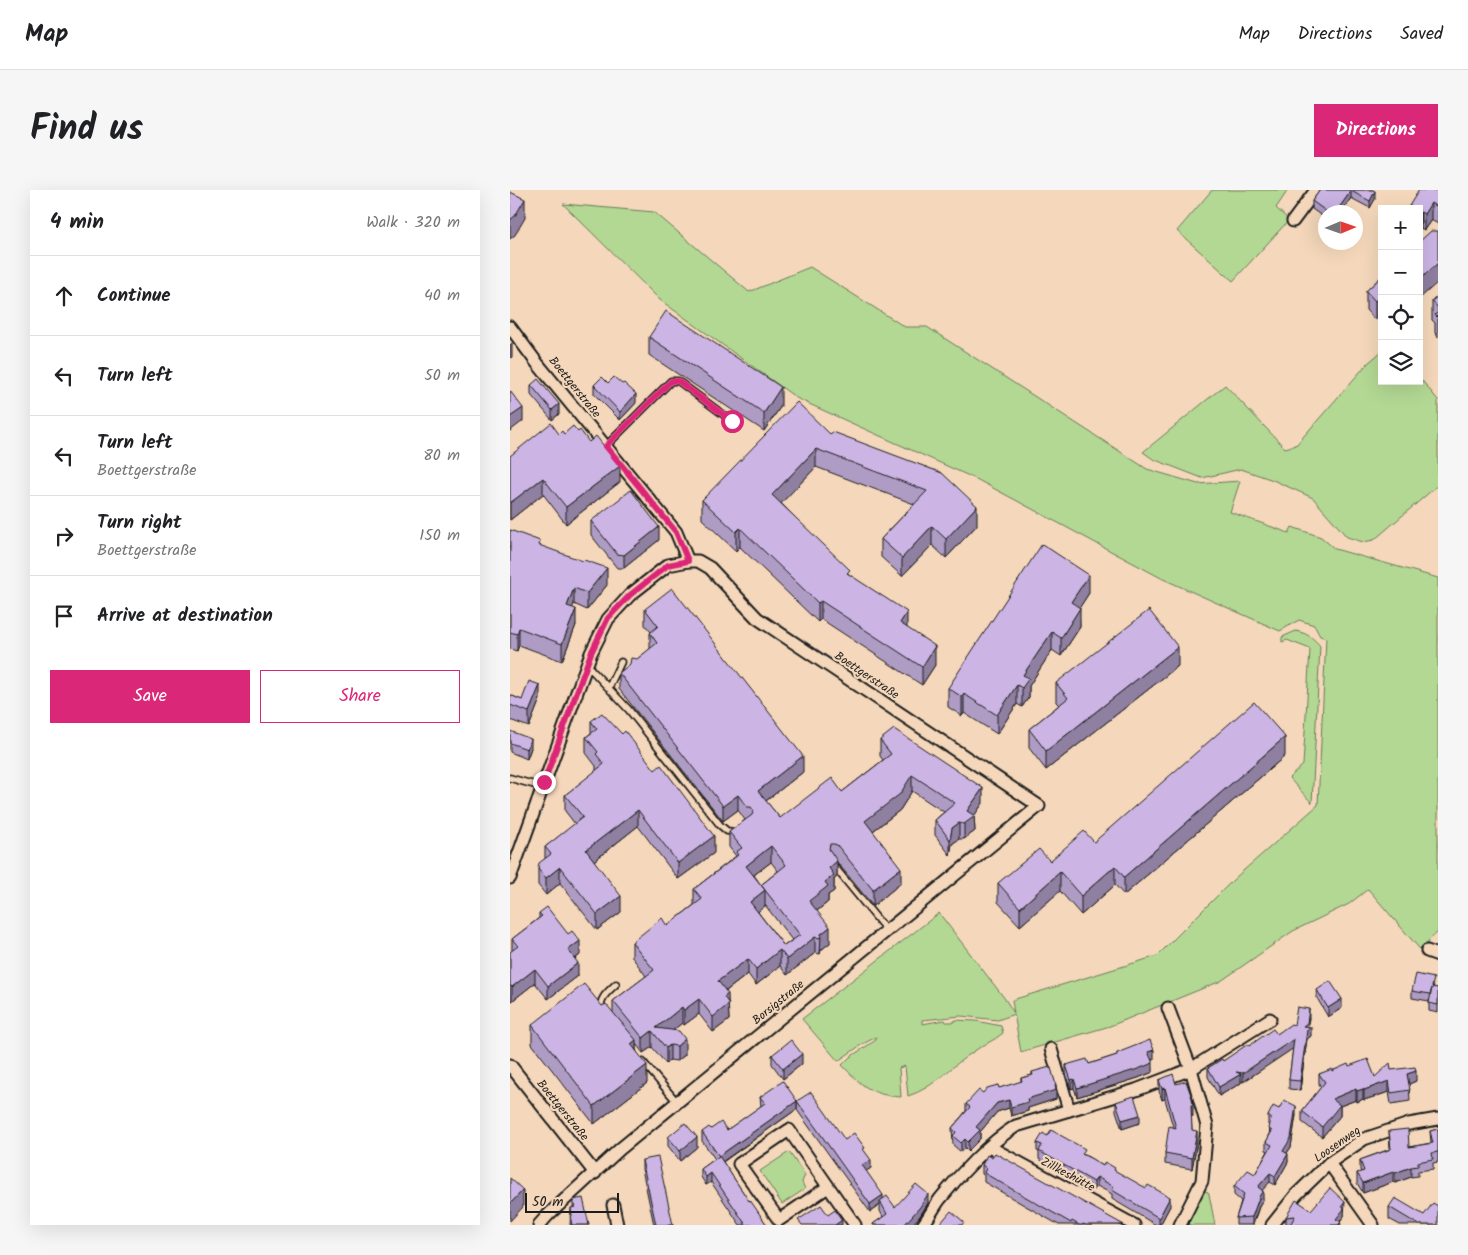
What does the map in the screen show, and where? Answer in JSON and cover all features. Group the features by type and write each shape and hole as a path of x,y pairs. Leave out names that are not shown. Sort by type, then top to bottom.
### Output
{"street":[{"path":"1293,221 1316,190"},
{"name":"Boettgerstraße","path":"510,326 537,363 676,532 688,561 698,561 710,568 757,618 1039,806"},
{"path":"510,878 591,653 608,618 630,595 668,565 688,561"},
{"name":"Borsigstraße","path":"539,1225 620,1149 1039,806"},
{"path":"1168,1008 1191,1069 1207,1126 1202,1181 1180,1225"},
{"path":"923,1225 940,1200 968,1167 1002,1134 1016,1126 1136,1090 1191,1069 1270,1019"},
{"path":"1051,1049 1070,1110"},
{"name":"Boettgerstraße","path":"510,1065 595,1172"},
{"name":"Loosenweg","path":"1272,1225 1296,1195 1329,1164 1364,1139 1409,1124 1438,1119"},
{"path":"828,1187 779,1220 740,1164 789,1130 855,1225"},
{"name":"Zillkeshütte","path":"990,1147 1134,1225"},
{"path":"1329,1164 1373,1225"},
{"path":"613,1205 617,1225"}],"lane":[{"path":"606,446 671,381 678,381 732,421"},
{"path":"609,687 621,662"},
{"path":"587,665 629,710 720,825 729,832 742,831"},
{"path":"510,778 542,787"},
{"path":"832,864 886,931"},
{"path":"604,1014 601,1007 602,998 616,984"},
{"path":"640,1058 677,1102"}],"green space":[{"path":"1212,190 1288,190 1276,208 1289,220 1233,281 1177,231"},
{"path":"563,204 654,212 749,292 810,267 905,327 927,327 1147,469 1198,484 1240,481 1230,512 1289,533 1292,527 1321,537 1335,549 1438,578 1438,932 1429,940 1424,954 1368,889 1349,904 1293,931 1221,981 1110,1026 1021,1052 1014,1014 998,1020 961,1016 922,1020 922,1024 945,1020 946,1022 955,1022 955,1020 976,1021 1001,1026 1003,1033 965,1058 926,1088 908,1096 905,1066 899,1068 901,1097 874,1092 855,1079 842,1065 850,1057 876,1040 876,1037 838,1061 802,1019 939,913 1014,1013 1012,1000 1157,956 1235,878 1318,805 1326,638 1320,636 1314,625 1299,620 1280,631 1163,579 978,480 798,399 660,300"},
{"path":"1378,354 1378,385 1423,385 1423,382 1438,400 1438,485 1374,540 1363,542 1347,537 1313,498 1273,480 1241,469 1202,478 1153,459 1143,452 1225,385 1285,448 1296,445 1367,364"},
{"path":"1296,631 1310,636 1320,646 1312,803 1289,778 1303,765 1310,649 1287,640 1282,642 1282,637"},
{"path":"789,1152 805,1175 802,1182 805,1189 782,1204 760,1171"},
{"path":"1205,1191 1209,1194 1215,1225 1184,1225 1202,1193"}],"building":[{"path":"1320,190 1375,191 1370,201 1351,191 1341,205 1318,205 1312,201"},
{"path":"1419,190 1438,190 1438,207 1431,203 1424,214 1423,205 1410,205"},
{"path":"510,192 525,199 515,216 510,220"},
{"path":"1431,231 1438,231 1438,263 1423,276 1423,250 1423,238"},
{"path":"1378,280 1378,299 1375,301 1366,291"},
{"path":"1438,296 1438,308 1432,301"},
{"path":"666,311 781,387 764,413 649,337"},
{"path":"602,377 608,383 614,377 636,394 620,412 594,385"},
{"path":"538,379 559,404 552,410 531,385"},
{"path":"510,391 523,408 510,417"},
{"path":"797,402 830,434 833,432 942,473 977,506 946,539 932,526 902,558 881,539 927,491 816,449 772,495 850,570 847,573 907,612 900,623 935,646 922,667 821,601 818,603 740,528 736,532 702,500"},
{"path":"551,423 559,434 562,431 564,434 573,426 578,432 580,430 589,442 596,436 620,466 566,507 543,478 510,503 510,456"},
{"path":"631,490 659,527 624,555 617,554 591,521"},
{"path":"510,530 540,541 539,545 607,568 587,593 574,588 567,606 576,609 562,644 519,628 517,634 510,632"},
{"path":"1042,544 1089,575 1071,602 1080,608 1061,638 1052,632 1023,675 1029,678 1022,688 1017,685 997,715 964,694 962,697 948,688"},
{"path":"672,588 803,756 758,791 780,818 832,778 842,792 891,754 880,740 894,729 983,788 967,811 975,816 964,824 959,823 952,828 950,840 935,820 955,803 912,775 900,794 865,821 901,868 873,890 837,845 830,844 829,849 837,861 829,868 834,875 825,882 828,886 809,901 830,927 821,934 820,938 815,937 787,959 780,950 756,969 748,959 718,981 728,994 724,997 729,1004 713,1017 699,999 684,1010 682,1007 656,1028 679,1031 685,1039 677,1046 670,1045 666,1048 652,1031 643,1038 613,1001 654,970 632,942 662,918 667,926 702,899 694,889 738,855 736,852 742,848 729,832 752,815 754,811 751,807 747,807 738,795 723,806 619,673 630,664 631,658 637,659 657,643 650,633 658,626 645,609","holes":["771,846 786,865 761,885 746,866","765,890 800,935 784,946 750,902"]},
{"path":"1149,610 1178,647 1046,751 1029,729 1068,698 1056,683"},
{"path":"529,681 540,685 529,712 510,705 510,695 522,700"},
{"path":"1254,702 1285,737 1124,877 1115,866 1081,896 1060,872 1020,908 998,883 1039,849 1050,861 1084,831 1094,842"},
{"path":"602,713 622,734 625,731 655,770 661,765 714,836 678,863 638,810 586,850 621,896 597,914 560,867 546,878 538,869 539,863 551,854 545,847 583,817 565,795 604,764 596,754 598,752 586,737 597,729 591,721"},
{"path":"510,731 531,739 527,749 510,743"},
{"path":"547,907 568,934 572,931 580,941 568,950 578,963 548,986 535,969 512,987 510,985 510,952 518,946 512,939 542,916 539,913"},
{"path":"1416,974 1434,978 1432,987 1438,988 1438,1005 1429,1003 1432,988 1430,994 1412,991"},
{"path":"1330,981 1342,999 1328,1008 1317,990"},
{"path":"584,984 602,1006 606,1004 636,1040 631,1044 647,1065 594,1106 532,1025"},
{"path":"1297,1007 1309,1009 1307,1023 1303,1026 1311,1027 1307,1030 1300,1081 1289,1080 1294,1039 1243,1073 1236,1072 1241,1074 1219,1087 1208,1068 1222,1059 1223,1061 1248,1044 1249,1046 1273,1029 1277,1034 1291,1024 1294,1025"},
{"path":"791,1040 802,1054 783,1069 772,1055"},
{"path":"1150,1040 1154,1050 1148,1052 1153,1063 1077,1088 1074,1079 1071,1080 1066,1065 1087,1059 1089,1064 1117,1055 1117,1053"},
{"path":"1368,1059 1375,1077 1390,1063 1391,1070 1415,1067 1416,1071 1407,1074 1410,1090 1391,1093 1389,1081 1364,1090 1357,1091 1356,1089 1332,1099 1340,1105 1322,1127 1302,1111 1325,1082 1319,1074"},
{"path":"1050,1067 1056,1090 1027,1099 1028,1102 1011,1107 1009,1100 997,1103 976,1127 980,1130 968,1142 965,1139 961,1143 953,1136 956,1132 952,1128 970,1107 966,1104 979,1090 983,1093 987,1088 998,1085 999,1088 1022,1081 1021,1078 1033,1075 1032,1072"},
{"path":"1173,1074 1176,1084 1186,1081 1192,1098 1192,1130 1197,1131 1192,1158 1165,1153 1169,1126 1176,1128 1165,1088 1162,1089 1159,1080"},
{"path":"783,1081 797,1101 719,1156 702,1132 709,1127 711,1129 721,1122 727,1130 765,1103 760,1097"},
{"path":"811,1092 845,1140 854,1133 865,1148 863,1149 871,1160 862,1165 883,1195 870,1204 797,1101"},
{"path":"1134,1096 1140,1115 1122,1120 1116,1102"},
{"path":"1284,1100 1296,1106 1291,1138 1283,1151 1288,1154 1275,1176 1270,1173 1258,1187 1263,1191 1252,1217 1236,1218 1244,1194 1234,1186 1248,1170 1255,1174 1272,1145 1266,1142 1272,1131 1269,1129 1271,1118 1268,1116 1273,1106 1279,1109"},
{"path":"685,1123 697,1137 680,1151 668,1137"},
{"path":"1408,1129 1409,1147 1433,1143 1430,1131 1438,1129 1438,1152 1432,1153 1433,1159 1418,1162 1418,1166 1393,1172 1363,1183 1357,1173 1364,1171 1360,1160 1391,1149 1389,1131"},
{"path":"1051,1130 1085,1149 1082,1154 1103,1166 1105,1162 1115,1168 1114,1170 1146,1188 1148,1185 1170,1197 1159,1218 1112,1190 1114,1187 1097,1177 1094,1182 1039,1151 1042,1145 1037,1143 1043,1133 1047,1136"},
{"path":"995,1153 1124,1225 1079,1225 1072,1221 1071,1223 984,1173 986,1168 982,1165 987,1155 992,1158"},
{"path":"719,1156 767,1225 746,1225 711,1173 706,1177 701,1169"},
{"path":"658,1157 673,1225 656,1225 642,1160"},
{"path":"510,1178 523,1190 510,1204"},
{"path":"916,1184 928,1194 920,1207 905,1224 873,1224 887,1214 880,1201 887,1196 895,1207"},
{"path":"1330,1188 1345,1202 1342,1206 1344,1209 1336,1219 1341,1222 1338,1225 1290,1225 1295,1216 1286,1217 1296,1200 1311,1210"},
{"path":"583,1198 589,1225 572,1225 570,1216 572,1216 571,1208 575,1207 573,1200"},
{"path":"1395,1198 1424,1215 1433,1203 1438,1206 1438,1225 1419,1225 1389,1207"},
{"path":"821,1205 828,1215 835,1210 842,1220 835,1225 802,1225 798,1220"},
{"path":"951,1211 964,1222 962,1225 939,1225"}],"route":[{"path":"544,782 591,653 608,618 630,595 668,565 688,561 676,532 606,446 671,381 678,381 732,421"}]}
